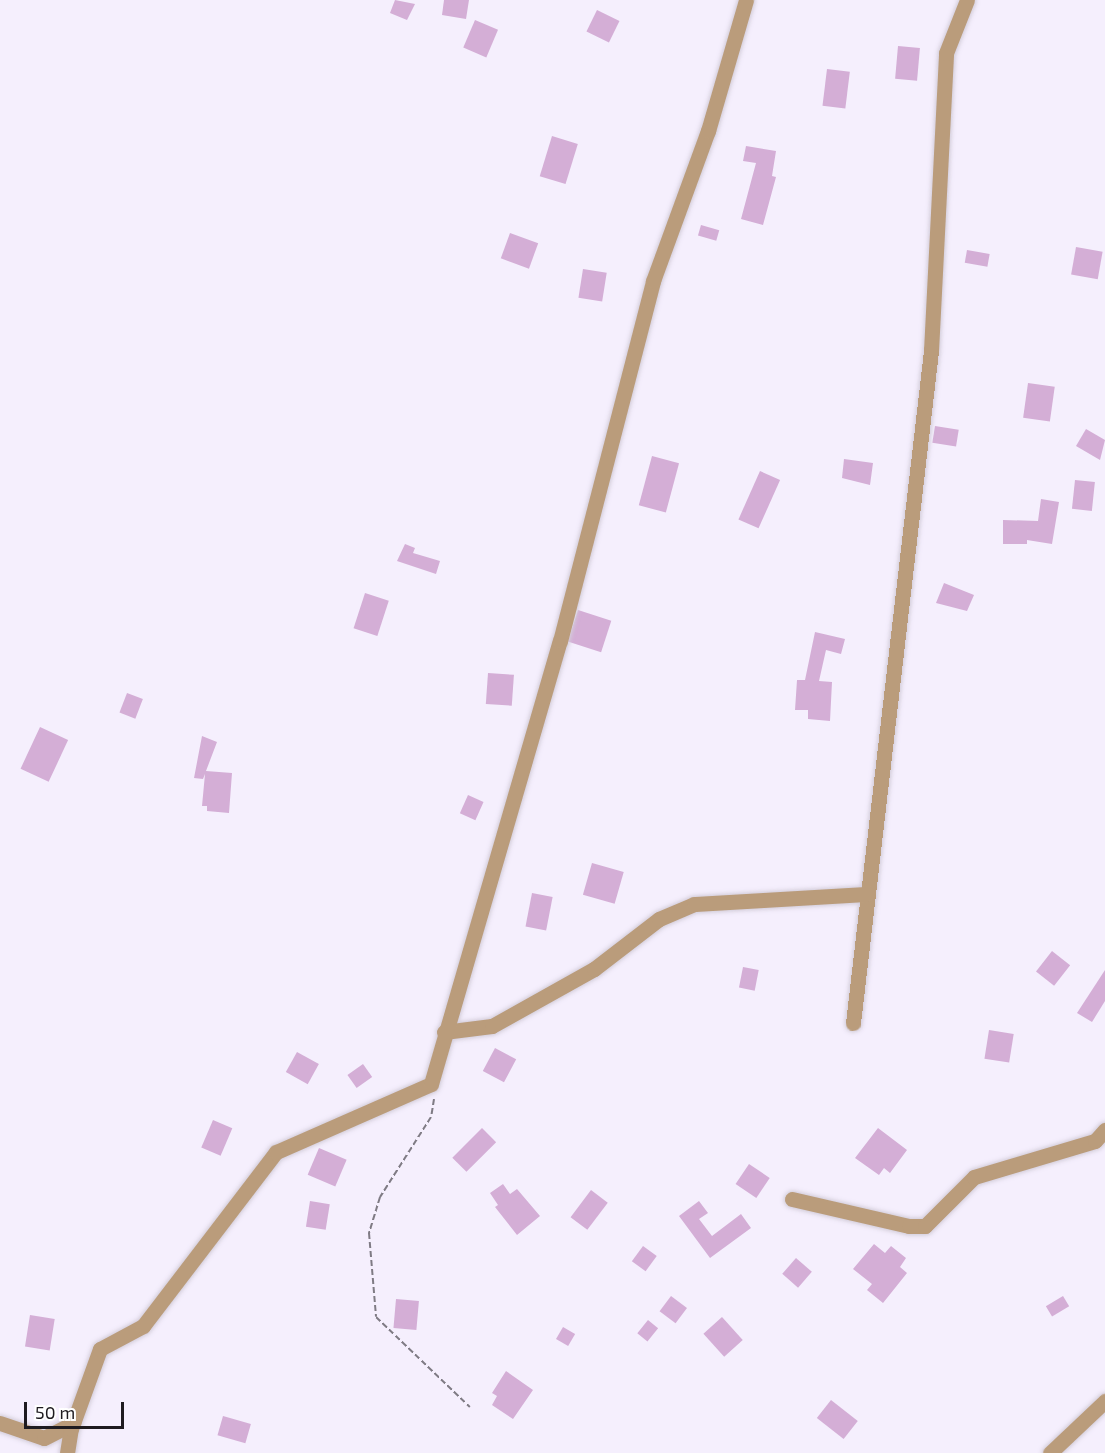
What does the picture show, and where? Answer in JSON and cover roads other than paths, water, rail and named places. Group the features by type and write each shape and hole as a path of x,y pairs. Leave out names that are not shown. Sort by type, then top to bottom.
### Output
{"street":[{"path":"67,1453 73,1423 100,1349 144,1326 276,1152 431,1084 444,1032 560,641 653,280 708,131 746,0"},
{"path":"853,1023 931,351 946,52 967,0"},
{"path":"444,1032 492,1026 594,969 659,919 694,904 867,894"},
{"path":"792,1199 909,1226 925,1226 974,1177 1095,1141 1105,1130"},
{"path":"1050,1453 1105,1401"},
{"path":"0,1423 44,1438 73,1423"}]}
